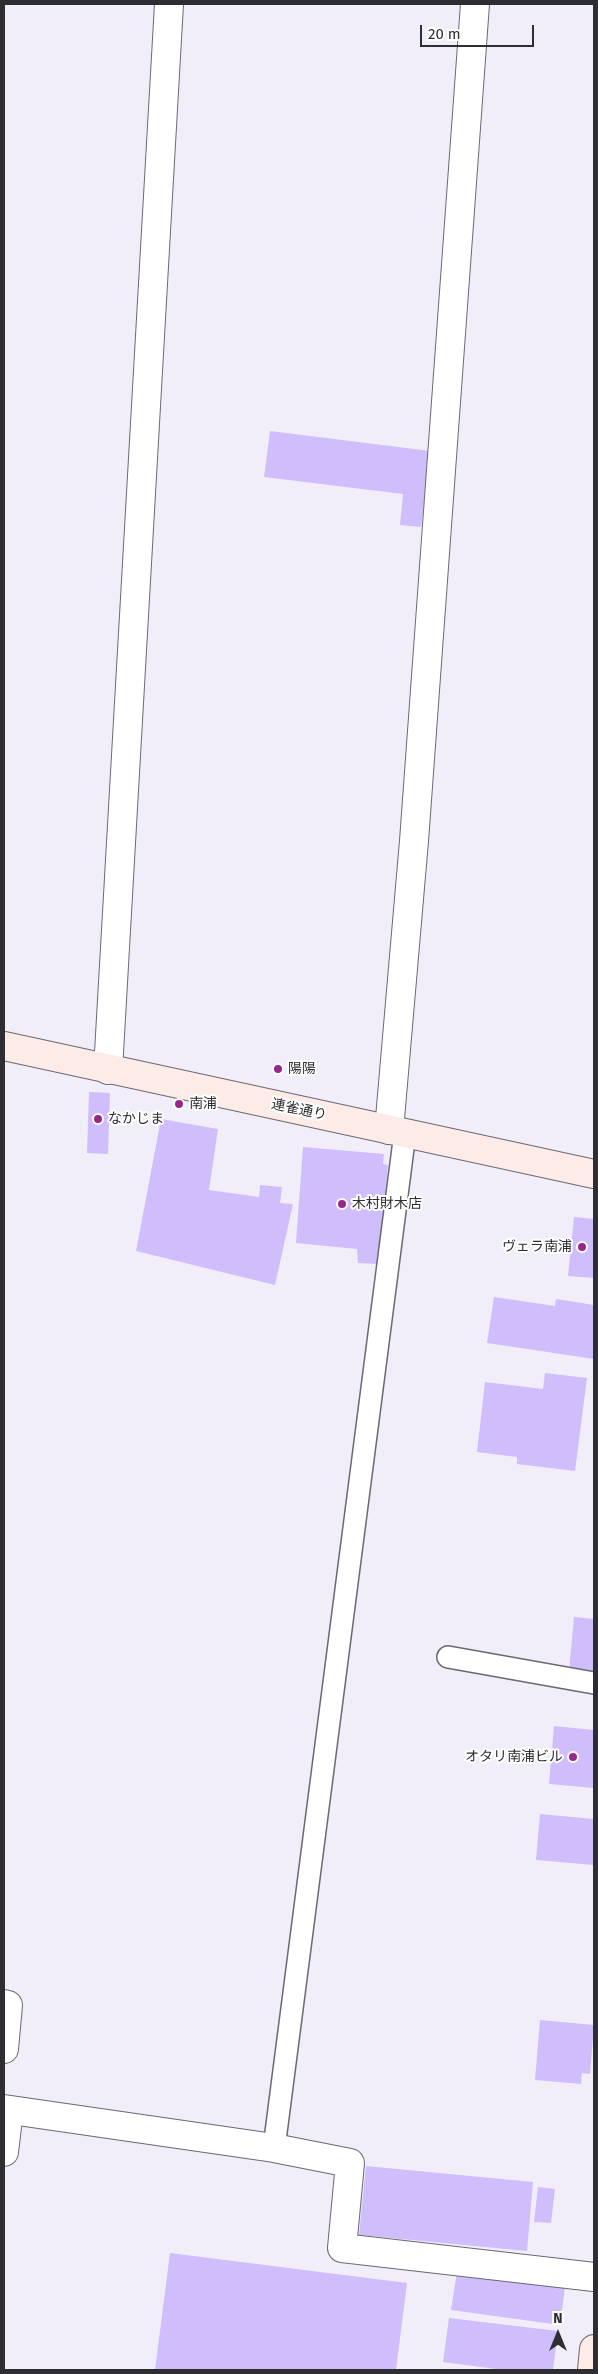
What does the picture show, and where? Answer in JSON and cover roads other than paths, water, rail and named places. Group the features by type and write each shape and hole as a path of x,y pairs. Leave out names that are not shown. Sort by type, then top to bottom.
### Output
{"main road":[{"name":"連雀通り","path":"4,1046 594,1174"},
{"path":"592,2370 594,2350"}],"street":[{"path":"108,1070 169,4"},
{"path":"397,1132 414,841 475,4"},
{"path":"4,2004 8,2005 4,2049"},
{"path":"4,2152 6,2109 274,2148 350,2163 342,2248 594,2276"}],"lane":[{"path":"274,2148 397,1132"},
{"path":"448,1657 594,1682"}],"place":[{"name":"陽陽","path":"278,1069"},
{"name":"南浦","path":"179,1104"},
{"name":"なかじま","path":"98,1119"},
{"name":"木村財木店","path":"342,1204"},
{"name":"ヴェラ南浦","path":"582,1247"},
{"name":"オタリ南浦ビル","path":"573,1757"}]}
